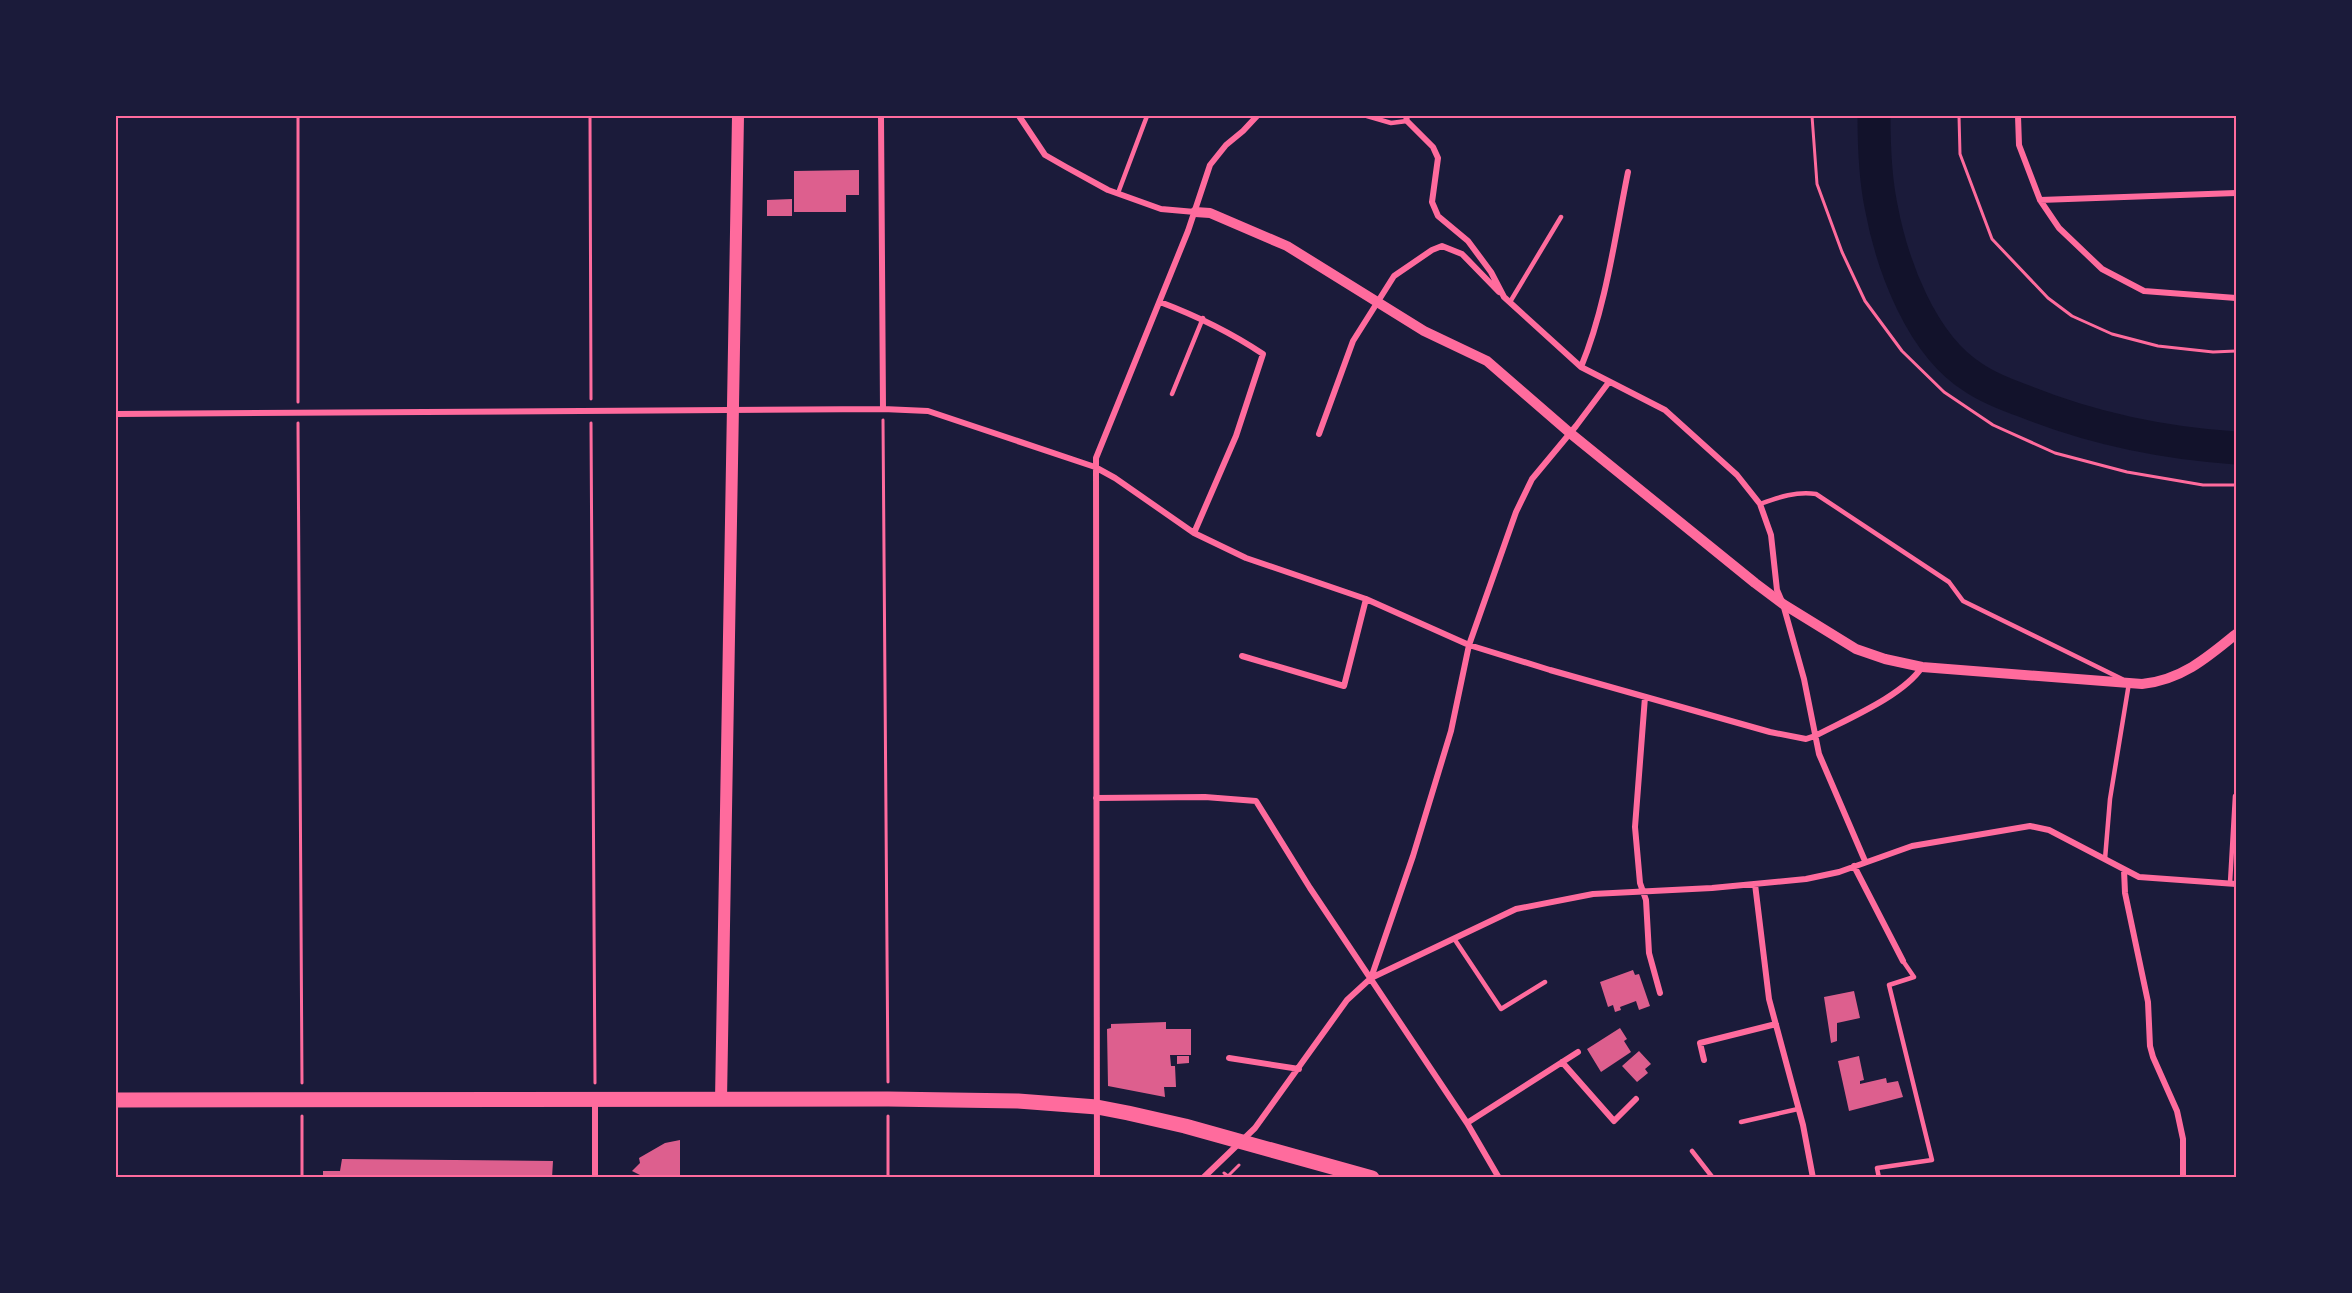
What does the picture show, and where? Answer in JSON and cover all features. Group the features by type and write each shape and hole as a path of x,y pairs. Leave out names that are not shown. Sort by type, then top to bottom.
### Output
{"main road":[{"path":"721,1100 738,116"},
{"path":"116,1100 888,1099 1018,1101 1097,1107 1185,1126 1368,1177"}],"street":[{"path":"881,116 883,409"},
{"path":"1018,116 1045,155 1118,193 1161,209 1210,213 1287,246 1424,331 1487,361 1570,433 1783,604 1856,649 1885,659 1922,667 2129,684 2157,683 2175,677 2205,659 2236,634"},
{"path":"1097,1178 1096,458 1160,302 1214,158 1257,116"},
{"path":"2018,116 2019,145 2040,200 2059,228 2102,269 2144,291 2236,298"},
{"path":"1406,118 1433,147 1438,159 1432,202 1438,216 1468,241 1491,272 1504,297"},
{"path":"1581,367 1589,346 1610,264 1628,172"},
{"path":"2040,200 2236,193"},
{"path":"1319,434 1353,341 1394,276 1432,250 1443,246 1462,254 1504,297 1581,367 1665,410 1737,475 1760,504 1771,535 1777,590 1804,679 1815,736 1827,772 1865,861"},
{"path":"1160,302 1203,318 1263,354 1236,436 1194,533"},
{"path":"1371,978 1413,856 1451,731 1469,645 1527,488 1609,382"},
{"path":"116,414 883,409 928,411 1095,467 1115,478 1194,533 1246,558 1366,599 1469,645 1770,732 1806,739 1815,736 1897,692 1916,677 1922,667"},
{"path":"1242,656 1344,686 1366,599"},
{"path":"1645,697 1635,827 1640,883 1646,900 1649,953 1660,993"},
{"path":"1096,798 1205,796 1256,801 1405,1033 1467,1123 1499,1178"},
{"path":"1203,1178 1255,1128 1347,1000 1371,978 1516,909 1593,894 1643,893 1806,879 1839,872 1912,846 2030,826 2049,830 2139,877 2233,883"},
{"path":"1854,866 1903,961"},
{"path":"2124,870 2126,893 2148,1002 2150,1046 2177,1111 2183,1139 2183,1178"},
{"path":"1755,884 1769,999 1798,1109 1813,1178"},
{"path":"1704,1060 1700,1043 1776,1024"},
{"path":"1467,1123 1578,1052"},
{"path":"1229,1058 1299,1069"},
{"path":"1562,1062 1614,1121 1636,1099"},
{"path":"595,1100 595,1178"}],"lane":[{"path":"1118,193 1146,116"},
{"path":"1367,116 1390,123 1406,118"},
{"path":"1510,302 1561,217"},
{"path":"1172,394 1203,318"},
{"path":"1760,504 1793,494 1805,492 1816,494 1949,582 1964,601 2005,623 2104,669 2129,684 2110,799 2105,859"},
{"path":"2233,883 2235,796"},
{"path":"1455,940 1500,1009 1545,982"},
{"path":"1879,1178 1877,1167 1932,1160 1889,985 1914,977 1903,961"},
{"path":"1742,1122 1798,1109"},
{"path":"1692,1151 1713,1178"}],"path":[{"path":"298,116 302,1178"},
{"path":"590,116 595,1100"},
{"path":"1812,116 1817,184 1842,252 1865,302 1902,351 1944,392 1993,425 2055,453 2138,474 2203,485 2236,486"},
{"path":"1959,116 1960,154 1992,239 2048,298 2073,316 2112,334 2158,346 2213,352 2236,351"},
{"path":"883,409 888,1178"},
{"path":"1230,1174 1239,1165"}],"building":[{"path":"859,170 859,195 846,195 846,212 794,212 794,171"},
{"path":"792,199 792,216 767,216 767,200"},
{"path":"1633,970 1635,975 1639,974 1650,1006 1639,1010 1636,1001 1620,1007 1621,1010 1615,1012 1613,1005 1608,1007 1600,982"},
{"path":"1854,991 1860,1018 1837,1023 1837,1041 1831,1043 1824,997"},
{"path":"1166,1022 1166,1029 1191,1029 1191,1055 1170,1055 1171,1066 1175,1066 1176,1087 1164,1087 1165,1097 1108,1086 1107,1029 1111,1028 1111,1024"},
{"path":"1620,1028 1631,1052 1601,1072 1587,1049"},
{"path":"1639,1051 1651,1064 1645,1069 1648,1073 1637,1082 1622,1066"},
{"path":"1177,1056 1189,1056 1189,1063 1177,1064"},
{"path":"1859,1056 1864,1080 1860,1081 1860,1084 1886,1078 1887,1083 1898,1081 1903,1097 1849,1111 1838,1061"},
{"path":"680,1140 680,1178 639,1178 640,1175 632,1171 640,1163 639,1158 665,1143"},
{"path":"342,1159 553,1161 552,1178 323,1178 323,1171 340,1171"}],"waterway":[{"path":"1874,116 1877,184 1886,229 1901,278 1924,325 1955,364 1992,388 2050,411 2102,427 2155,438 2236,448"}]}
